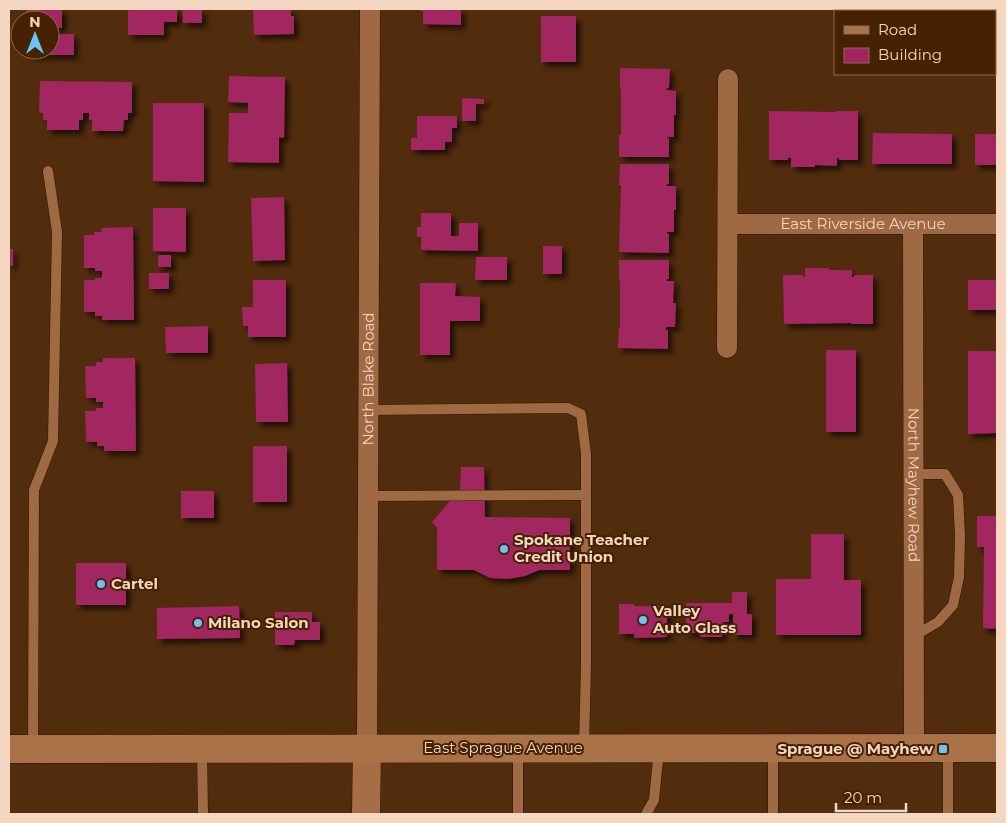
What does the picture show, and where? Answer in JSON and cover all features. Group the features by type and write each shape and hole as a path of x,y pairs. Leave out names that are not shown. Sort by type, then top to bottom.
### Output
{"main road":[{"name":"East Sprague Avenue","path":"21,749 997,748"}],"street":[{"name":"North Blake Road","path":"367,749 370,9"},
{"path":"727,348 728,79"},
{"name":"East Riverside Avenue","path":"728,224 997,224"},
{"name":"North Mayhew Road","path":"913,224 914,748"},
{"path":"366,814 367,749"}],"lane":[{"path":"21,749 34,490 52,441 57,232 48,171"},
{"path":"368,410 568,408 581,414 586,454 584,748"},
{"path":"914,474 945,474 958,495 960,536 959,577 953,605 938,622 914,636"},
{"path":"368,496 586,496"},
{"path":"518,748 518,814"},
{"path":"646,814 654,800 659,748"},
{"path":"773,748 773,814"},
{"path":"948,748 948,814"},
{"path":"202,749 203,814"}],"building":[{"path":"62,9 62,28 60,28 60,10 26,10"},
{"path":"128,9 177,9 177,22 164,22 164,35 128,35"},
{"path":"182,9 202,9 202,23 183,23"},
{"path":"253,9 291,9 291,16 294,16 294,34 254,35"},
{"path":"420,9 461,9 461,25 423,24 423,11 420,11"},
{"path":"541,16 576,16 576,62 541,62"},
{"path":"60,34 74,34 74,55 60,55"},
{"path":"620,68 670,69 669,88 667,90 676,91 676,115 674,115 674,137 667,137 669,138 669,157 619,157 619,135 621,135"},
{"path":"229,76 285,77 284,138 279,137 279,163 228,162 229,113 248,113 248,103 228,102"},
{"path":"40,81 132,82 132,113 128,113 128,120 124,120 123,131 92,131 92,120 89,120 89,113 83,113 83,120 79,120 79,130 47,130 47,120 43,120 43,113 39,112"},
{"path":"462,98 484,99 484,104 476,104 476,121 462,121"},
{"path":"153,103 204,103 204,182 153,181"},
{"path":"769,111 858,111 858,160 839,160 837,158 837,166 791,167 791,158 788,158 788,160 769,160"},
{"path":"417,116 457,116 457,128 452,128 452,142 445,142 445,150 411,150 411,138 417,138"},
{"path":"873,133 952,134 952,164 872,164"},
{"path":"975,134 997,134 997,165 975,165"},
{"path":"620,164 669,164 669,184 667,186 676,186 676,210 674,210 674,232 667,232 669,234 669,253 619,252"},
{"path":"284,197 285,260 253,261 251,198"},
{"path":"153,208 186,208 186,252 153,251"},
{"path":"421,213 451,213 451,236 459,236 459,223 478,223 478,251 421,250 421,237 417,237 417,227 421,227"},
{"path":"133,227 134,320 102,320 102,316 95,316 95,312 84,312 84,280 102,278 102,271 95,271 95,268 84,268 84,235 94,235 94,232 102,232 101,228"},
{"path":"543,246 562,246 562,274 543,274"},
{"path":"9,249 13,249 13,266 9,266"},
{"path":"158,255 171,255 171,267 158,267"},
{"path":"476,257 507,257 507,280 475,280"},
{"path":"619,260 669,260 669,279 667,281 674,281 673,303 676,303 675,327 666,327 666,330 668,330 668,349 618,348 620,327"},
{"path":"805,268 852,270 852,277 854,275 873,275 873,324 784,324 783,275 803,275 805,277"},
{"path":"149,273 169,273 169,289 149,289"},
{"path":"253,280 286,280 286,337 248,337 248,326 243,326 242,307 253,307"},
{"path":"968,280 997,280 997,310 968,310"},
{"path":"420,283 456,283 455,296 480,297 480,321 450,321 450,355 420,355"},
{"path":"208,326 208,353 166,353 165,327"},
{"path":"826,350 856,350 856,432 826,432"},
{"path":"968,351 997,351 997,433 968,434"},
{"path":"103,358 135,358 136,451 104,451 104,446 97,446 97,442 86,442 85,411 96,411 96,408 103,408 103,402 96,402 96,398 86,398 85,366 96,366 96,362 103,362"},
{"path":"287,363 288,422 256,422 255,364"},
{"path":"253,446 287,446 287,502 253,502"},
{"name":"Spokane Teacher Credit Union","path":"461,467 484,467 485,517 570,518 570,570 539,570 525,576 508,579 490,578 474,570 437,570 437,528 432,522 460,489"},
{"path":"181,491 214,491 214,518 181,518"},
{"path":"977,516 997,516 997,629 983,628 984,547 977,547"},
{"path":"811,534 844,534 844,580 861,580 861,635 776,635 776,579 811,579"},
{"name":"Cartel","path":"76,563 126,563 126,605 76,605"},
{"path":"732,592 747,592 747,614 752,614 752,635 733,635 733,614 729,614 729,622 723,622 722,637 700,637 700,633 686,633 686,603 732,603"},
{"name":"Valley Auto Glass","path":"619,604 667,606 667,637 634,638 634,634 619,634"},
{"name":"Milano Salon","path":"239,606 240,638 157,639 157,608"},
{"path":"275,612 312,612 312,622 320,622 320,640 295,640 294,645 275,645"}],"place":[{"name":"Spokane Teacher Credit Union","path":"504,549"},
{"name":"Cartel","path":"101,584"},
{"name":"Valley Auto Glass","path":"643,620"},
{"name":"Milano Salon","path":"198,623"},
{"name":"Sprague @ Mayhew","path":"943,749"}]}
